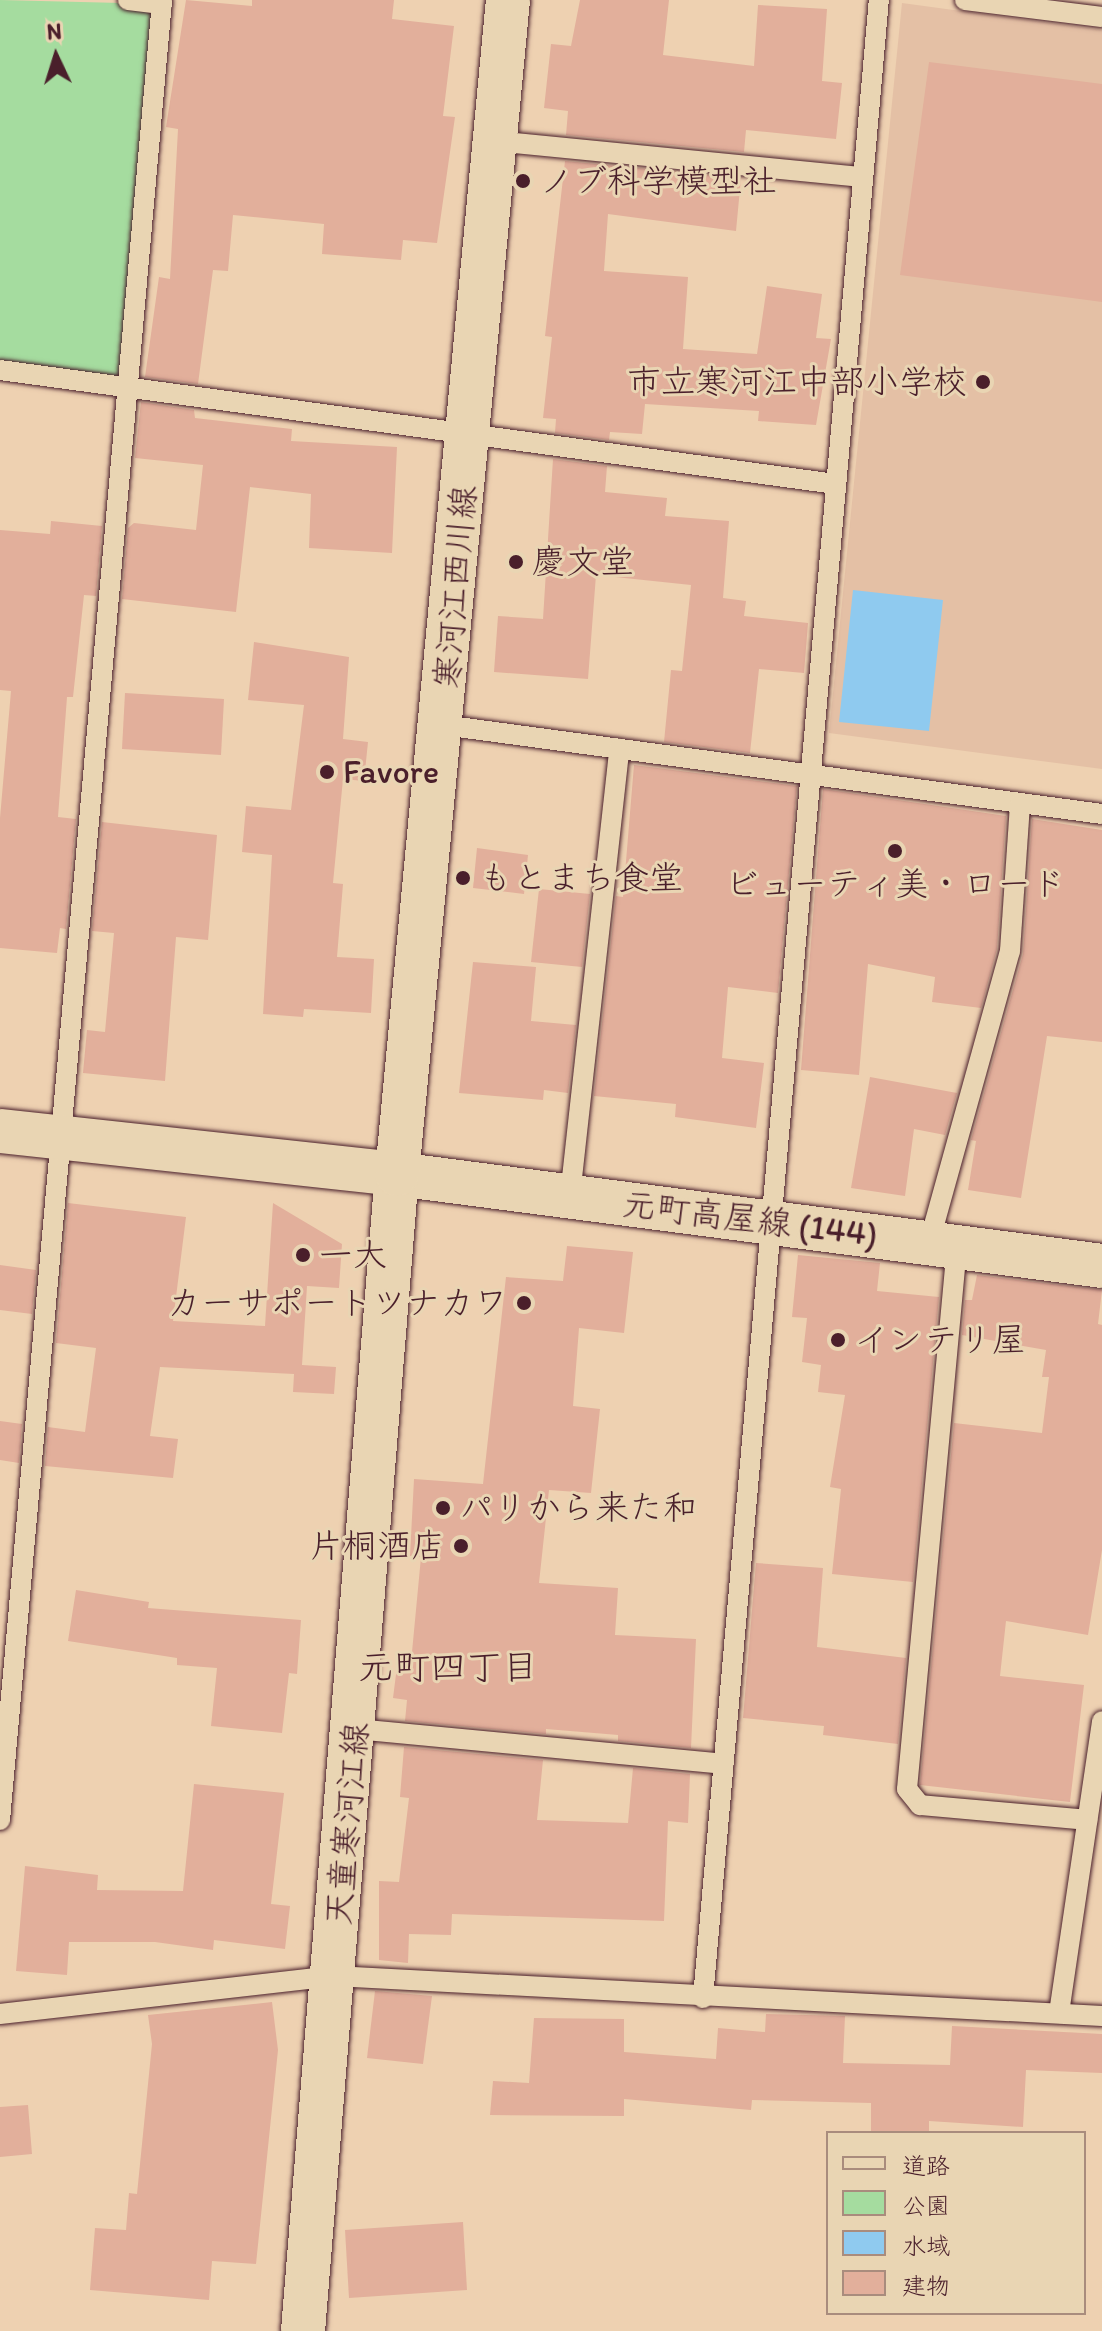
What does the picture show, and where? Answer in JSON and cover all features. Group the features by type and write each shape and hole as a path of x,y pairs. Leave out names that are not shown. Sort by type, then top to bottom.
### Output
{"main road":[{"name":"寒河江西川線","path":"397,1174 443,725 508,0"},
{"name":"元町高屋線 (144)","path":"0,1131 397,1174 1102,1266"},
{"name":"天童寒河江線","path":"303,2331 355,1729 397,1174"}],"lane":[{"path":"0,1820 162,2 128,0"},
{"path":"703,1998 860,177 879,0"},
{"path":"965,0 1102,17"},
{"path":"494,141 860,177"},
{"path":"0,370 835,484"},
{"path":"443,725 1102,814"},
{"path":"570,1196 619,749"},
{"path":"1020,803 1010,951 943,1244 907,1789 920,1805 1087,1820"},
{"path":"1059,2013 1102,1721"},
{"path":"355,1729 723,1764"},
{"path":"0,2014 334,1976 703,1998 1102,2016"}],"shaded area":[{"name":"市立寒河江中部小学校","path":"902,3 1102,30 1102,769 829,733"}],"green space":[{"path":"0,0 162,4 128,388 0,370"}],"water":[{"path":"853,590 943,600 929,731 839,722"}],"building":[{"path":"186,0 252,6 252,0 394,0 392,19 454,26 443,116 455,117 437,243 403,240 401,260 322,254 324,224 233,215 228,271 213,270 198,384 145,377 159,277 170,279 178,129 166,127"},
{"path":"580,0 669,0 663,55 754,66 758,5 827,9 822,81 842,83 836,139 746,130 744,152 566,135 568,111 544,108 551,44 571,46"},
{"path":"929,62 1102,84 1102,302 900,275"},
{"path":"565,161 741,178 736,231 608,214 604,271 688,277 683,349 757,354 767,286 822,294 816,338 831,339 816,425 758,421 759,411 645,404 642,434 610,432 609,440 555,433 556,419 543,418 552,337 545,336"},
{"path":"141,402 194,410 195,418 292,429 291,441 397,447 392,553 309,548 311,494 250,487 236,612 122,599 128,528 134,523 196,530 203,465 135,458"},
{"path":"553,459 607,466 605,492 667,498 665,516 729,521 723,598 746,601 744,616 808,623 804,673 759,669 750,753 664,742 671,670 682,671 691,585 596,575 588,679 494,672 498,616 543,619"},
{"path":"51,521 102,526 96,596 84,595 73,697 67,697 58,817 76,819 66,929 60,928 57,953 0,948 0,818 11,691 0,690 0,530 50,534"},
{"path":"254,642 349,657 343,739 368,742 364,781 343,779 333,883 343,884 337,957 374,959 371,1013 304,1009 303,1017 263,1014 272,855 242,852 246,806 291,810 304,705 248,700"},
{"path":"125,693 224,699 221,755 122,749"},
{"path":"634,765 797,786 778,993 728,987 722,1058 764,1063 756,1128 675,1117 676,1104 594,1096 616,896 623,897"},
{"path":"823,789 1006,816 997,949 981,1008 932,1002 935,977 868,964 859,1075 801,1070"},
{"path":"1032,819 1102,830 1102,1042 1047,1036 1021,1198 968,1190 976,1141 971,1140 1023,954"},
{"path":"102,822 217,835 208,940 176,937 165,1081 83,1073 87,1030 105,1032 114,933 92,931"},
{"path":"477,848 528,855 524,894 473,888"},
{"path":"539,889 590,894 582,967 531,962"},
{"path":"473,962 536,967 531,1021 576,1025 568,1093 544,1090 543,1100 459,1093"},
{"path":"870,1077 957,1093 945,1135 914,1129 905,1196 851,1188"},
{"path":"68,1203 186,1217 173,1321 265,1326 273,1203 342,1244 339,1288 307,1286 302,1365 336,1367 334,1394 293,1392 294,1374 160,1367 150,1436 178,1439 173,1478 45,1466 48,1427 85,1432 96,1348 56,1343"},
{"path":"567,1246 633,1252 624,1333 579,1328 573,1406 600,1409 591,1493 549,1490 539,1583 618,1588 615,1635 696,1639 691,1748 618,1741 618,1735 546,1729 546,1734 405,1721 407,1700 393,1698 399,1651 412,1652 421,1557 410,1556 414,1479 483,1484 506,1277 563,1281"},
{"path":"798,1255 880,1263 877,1291 939,1297 913,1582 832,1574 841,1489 830,1487 845,1395 818,1392 821,1365 802,1362 807,1318 792,1317"},
{"path":"0,1265 36,1270 32,1314 0,1310"},
{"path":"977,1275 1102,1290 1098,1324 1102,1325 1102,1550 1088,1635 1006,1621 1000,1676 1084,1685 1070,1802 920,1785 954,1423 1042,1433 1049,1377 1042,1377 1046,1350 962,1335 965,1300 972,1300"},
{"path":"0,1421 22,1424 19,1463 0,1460"},
{"path":"756,1563 823,1568 817,1647 906,1658 898,1744 823,1735 824,1726 743,1718"},
{"path":"76,1590 149,1602 148,1608 301,1620 297,1674 289,1673 282,1733 211,1726 217,1668 177,1665 177,1658 68,1641"},
{"path":"404,1747 543,1760 537,1820 628,1823 633,1768 690,1774 688,1823 668,1821 664,1921 452,1914 451,1935 409,1934 408,1963 379,1960 379,1881 399,1882 409,1798 400,1797"},
{"path":"194,1784 284,1793 271,1904 290,1906 285,1949 214,1940 213,1950 155,1942 69,1942 67,1975 16,1971 25,1866 98,1875 97,1890 183,1891"},
{"path":"375,1991 432,1996 423,2064 367,2058"},
{"path":"272,2002 278,2050 256,2264 212,2261 209,2300 90,2290 95,2228 126,2230 129,2193 137,2194 152,2044 148,2015"},
{"path":"766,2014 845,2016 843,2063 950,2065 952,2026 1102,2034 1102,2073 1026,2070 1023,2127 929,2121 929,2131 871,2131 871,2103 752,2100 751,2110 624,2099 624,2116 490,2115 493,2081 529,2083 534,2018 624,2019 624,2052 716,2059 718,2028 765,2032"},
{"path":"28,2105 32,2154 0,2157 0,2107"},
{"path":"463,2222 467,2290 349,2298 345,2230"}],"place":[{"name":"ノブ科学模型社","path":"523,181"},
{"name":"市立寒河江中部小学校","path":"983,382"},
{"name":"慶文堂","path":"516,562"},
{"name":"Favore","path":"327,772"},
{"name":"ビューティ美・ロード","path":"895,851"},
{"name":"もとまち食堂","path":"463,878"},
{"name":"一大","path":"303,1255"},
{"name":"カーサポートツナカワ","path":"524,1303"},
{"name":"インテリ屋","path":"838,1340"},
{"name":"パリから来た和","path":"443,1508"},
{"name":"片桐酒店","path":"461,1546"}],"district":[{"name":"元町四丁目","path":"448,1667"}]}
